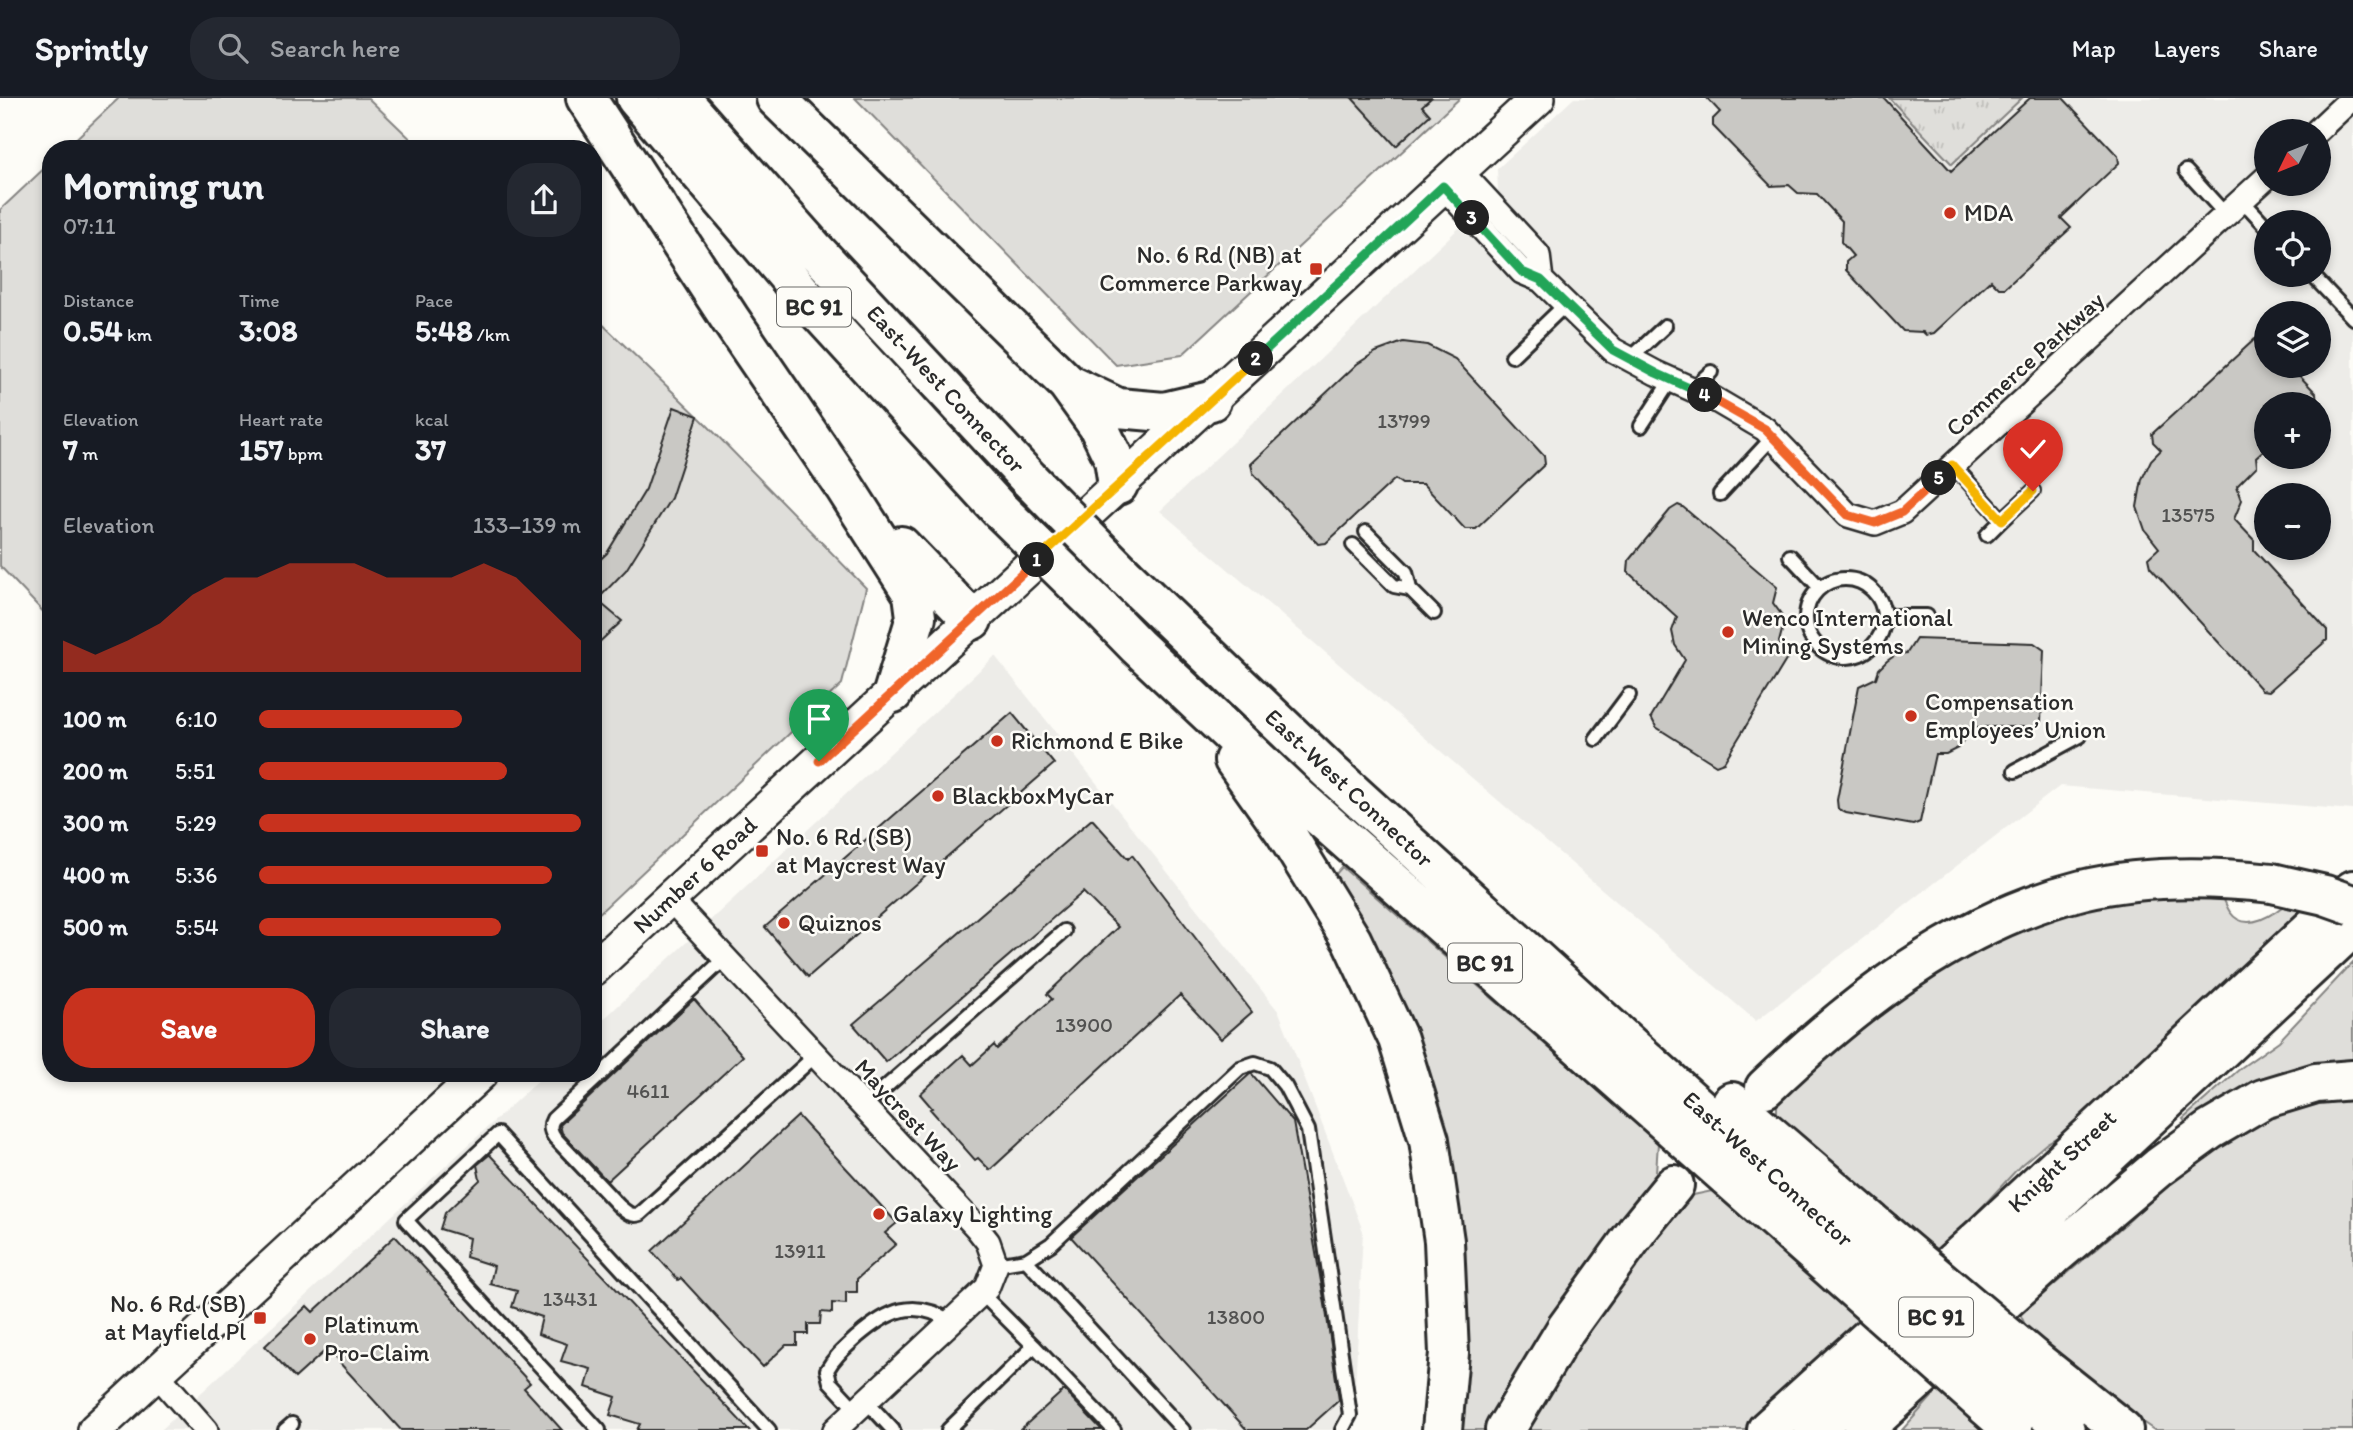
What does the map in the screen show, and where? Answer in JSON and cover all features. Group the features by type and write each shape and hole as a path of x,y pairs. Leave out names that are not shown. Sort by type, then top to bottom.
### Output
{"highway":[{"path":"586,98 913,594 916,617 893,693"},
{"name":"East-West Connector","path":"636,98 813,306 1000,510 1137,646 1293,793 1860,1252"},
{"name":"East-West Connector","path":"680,98 815,250 1030,479 1126,576 1331,773 1480,884 2011,1395 2065,1430"},
{"path":"776,98 1067,383 1098,426 1114,459 1118,485"},
{"path":"1067,383 1118,408 1164,412 1211,401"},
{"path":"844,486 972,620"},
{"path":"1137,646 1222,743 1285,832 1352,941 1398,1039 1429,1140 1444,1241 1449,1353 1442,1430"},
{"path":"1765,1088 1814,1041 1889,983 1940,948 2033,906 2082,890 2137,881 2229,878 2272,883 2325,895 2353,905"},
{"name":"Knight Street","path":"1767,1430 1982,1236 2353,890"},
{"name":"Knight Street","path":"1814,1430 2353,927"},
{"path":"1863,1430 2055,1255 2160,1167 2210,1130 2263,1100 2316,1083 2353,1080"},
{"path":"1505,1430 1566,1329 1639,1227 1674,1185"},
{"path":"1860,1252 2011,1395 2123,1430"}],"main road":[{"name":"Number 6 Road","path":"602,961 1538,98"},
{"path":"95,1430 471,1082"}],"street":[{"path":"2330,119 2352,98"},
{"name":"Commerce Parkway","path":"1451,178 1538,255 1541,280 1613,350 1765,429 1848,515 1875,523 1902,512 2254,189"},
{"name":"Maycrest Way","path":"670,899 977,1228 988,1241 996,1265"},
{"path":"835,1430 987,1288 996,1265"},
{"path":"156,1374 206,1430"}],"lane":[{"path":"2186,171 2234,208 2254,219"},
{"path":"2323,287 2353,318"},
{"path":"1513,356 1566,304"},
{"path":"1630,359 1665,326"},
{"path":"1640,426 1681,384 1711,372"},
{"path":"1720,495 1773,437"},
{"path":"1952,465 2002,520"},
{"path":"1987,535 2033,491"},
{"path":"1366,532 1406,572 1410,589 1434,613"},
{"path":"1353,545 1394,586 1410,589"},
{"path":"1790,556 1820,588"},
{"path":"1842,579 1855,580 1875,593 1882,603 1885,615 1884,629 1878,641 1868,651 1856,657 1843,658 1818,648 1810,637 1806,610 1811,598 1820,588 1842,579"},
{"path":"1885,615 1927,616"},
{"path":"1596,739 1629,695"},
{"path":"2015,771 2080,736"},
{"path":"864,1105 1064,931"},
{"path":"602,1073 725,958"},
{"path":"593,1082 553,1119 550,1124 551,1131 619,1206 635,1216 816,1055"},
{"path":"996,1265 1026,1260 1051,1244 1240,1068 1255,1063 1270,1068 1285,1086 1308,1130 1350,1415 1342,1430"},
{"path":"600,1430 406,1220 498,1134 769,1430"},
{"path":"1026,1260 1183,1430"},
{"path":"981,1293 1114,1430"},
{"path":"893,1430 830,1382 827,1370 836,1356 875,1321 893,1312 920,1309 941,1315 951,1322"},
{"path":"948,1430 1034,1346"}],"shaded area":[{"path":"1574,98 2353,98 2353,810 2060,786 1756,1021 1160,511 1498,191 1497,169"},
{"path":"995,656 1279,1012 1363,1231 1353,1430 161,1430 536,1082 602,1082 602,1021"}],"green space":[{"path":"119,98 368,98 412,140 75,140"},
{"path":"855,98 1460,98 1182,355 1116,365"},
{"path":"1889,98 2022,98 1952,164"},
{"path":"42,170 42,610 0,566 0,210"},
{"path":"602,324 705,423 866,588 842,684 602,911"},
{"path":"1342,867 1658,1143 1656,1172 1663,1180 1491,1430 1458,1430 1465,1302 1334,876"},
{"path":"2219,891 2230,912 2244,922 2269,916 2290,900 2315,906 2083,1122 2047,1143 2021,1165 1933,1260 1777,1124 1777,1098 1818,1060 1902,999 1917,979 1964,954 2077,905"},
{"path":"2353,962 2353,1067 2187,1125 2183,1119 2242,1067 2279,1041"},
{"path":"2353,1094 2353,1430 2154,1430 2034,1344 2020,1314 2131,1219 2211,1144 2302,1102"},
{"path":"1712,1191 1865,1323 1751,1430 1520,1430 1536,1398 1684,1197"},
{"path":"1939,1389 1986,1430 1902,1430"}],"building":[{"path":"1352,98 1431,98 1422,106 1430,115 1396,146"},
{"name":"MDA","path":"1707,98 1884,98 1951,171 2030,98 2063,98 2118,156 2119,163 2061,218 2071,228 2005,288 1999,288 1991,280 1934,333 1926,335 1923,332 1903,331 1846,270 1846,262 1853,256 1841,242 1842,221 1817,194 1798,193 1789,185 1771,186 1713,126 1713,119 1720,112"},
{"path":"2254,340 2254,378 2302,378 2315,392 2254,392 2254,469 2237,486 2242,500 2234,519 2254,540 2254,560 2263,560 2327,630 2327,640 2269,691 2262,690 2150,567 2148,558 2159,548 2145,530 2137,507 2142,479 2151,460 2161,450 2153,442 2152,434"},
{"path":"1403,342 1427,345 1455,359 1544,456 1545,464 1476,529 1465,529 1423,484 1402,484 1395,479 1326,543 1318,544 1253,473 1251,464 1357,364 1376,352"},
{"path":"674,407 698,416 671,498 626,570 602,595 602,558 646,489"},
{"path":"1678,505 1777,587 1773,603 1784,623 1779,642 1788,657 1724,762 1716,765 1656,727 1651,717 1685,660 1675,645 1672,631 1677,617 1628,572 1629,560 1670,510"},
{"path":"602,604 622,621 602,640"},
{"path":"1916,639 2034,643 2044,650 2041,722 2037,727 1969,727 1967,737 1958,748 1946,754 1935,754 1920,822 1913,825 1846,813 1838,809 1837,800 1859,686 1876,678 1879,669 1897,654 1907,653"},
{"path":"1012,713 1054,764 808,977 765,927"},
{"path":"1092,819 1128,859 1132,855 1252,1012 1221,1039 1180,995 990,1170 978,1158 975,1160 920,1094 963,1055 972,1065 994,1045 997,1049 1052,999 1047,994 1118,927 1083,892 886,1062 853,1024"},
{"path":"694,999 743,1056 607,1181 562,1133 560,1125"},
{"path":"1251,1073 1293,1122 1326,1310 1339,1400 1306,1430 1247,1430 1071,1237"},
{"path":"798,1116 897,1223 885,1233 896,1244 857,1279 857,1292 846,1292 846,1304 832,1303 832,1313 821,1312 820,1324 808,1324 808,1334 797,1334 797,1345 786,1345 763,1367 681,1278 678,1280 652,1251"},
{"path":"489,1155 749,1430 637,1430 640,1424 610,1415 616,1397 586,1387 591,1369 561,1361 567,1344 538,1334 542,1317 512,1307 517,1291 490,1284 494,1266 466,1257 469,1238 440,1229 445,1213 480,1180 477,1165"},
{"path":"395,1236 530,1383 524,1388 562,1430 401,1430 327,1349 295,1378 265,1346 307,1306 313,1312"},
{"path":"1064,1390 1102,1430 1020,1430"}],"place":[{"name":"MDA","path":"1950,213"},
{"name":"No. 6 Rd (NB) at Commerce Parkway","path":"1316,269"},
{"name":"Wenco International Mining Systems","path":"1728,632"},
{"name":"Compensation Employees’ Union","path":"1911,716"},
{"name":"Richmond E Bike","path":"997,741"},
{"name":"BlackboxMyCar","path":"938,796"},
{"name":"No. 6 Rd (SB) at Maycrest Way","path":"762,851"},
{"name":"Quiznos","path":"784,923"},
{"name":"Galaxy Lighting","path":"879,1214"},
{"name":"No. 6 Rd (SB) at Mayfield Pl","path":"260,1318"},
{"name":"Platinum Pro-Claim","path":"310,1339"}],"route":[{"path":"819,761 1443,186 1522,272 1541,280 1613,350 1714,399 1765,429 1848,515 1875,523 1902,512 1952,465 2002,520 2033,491"}]}
